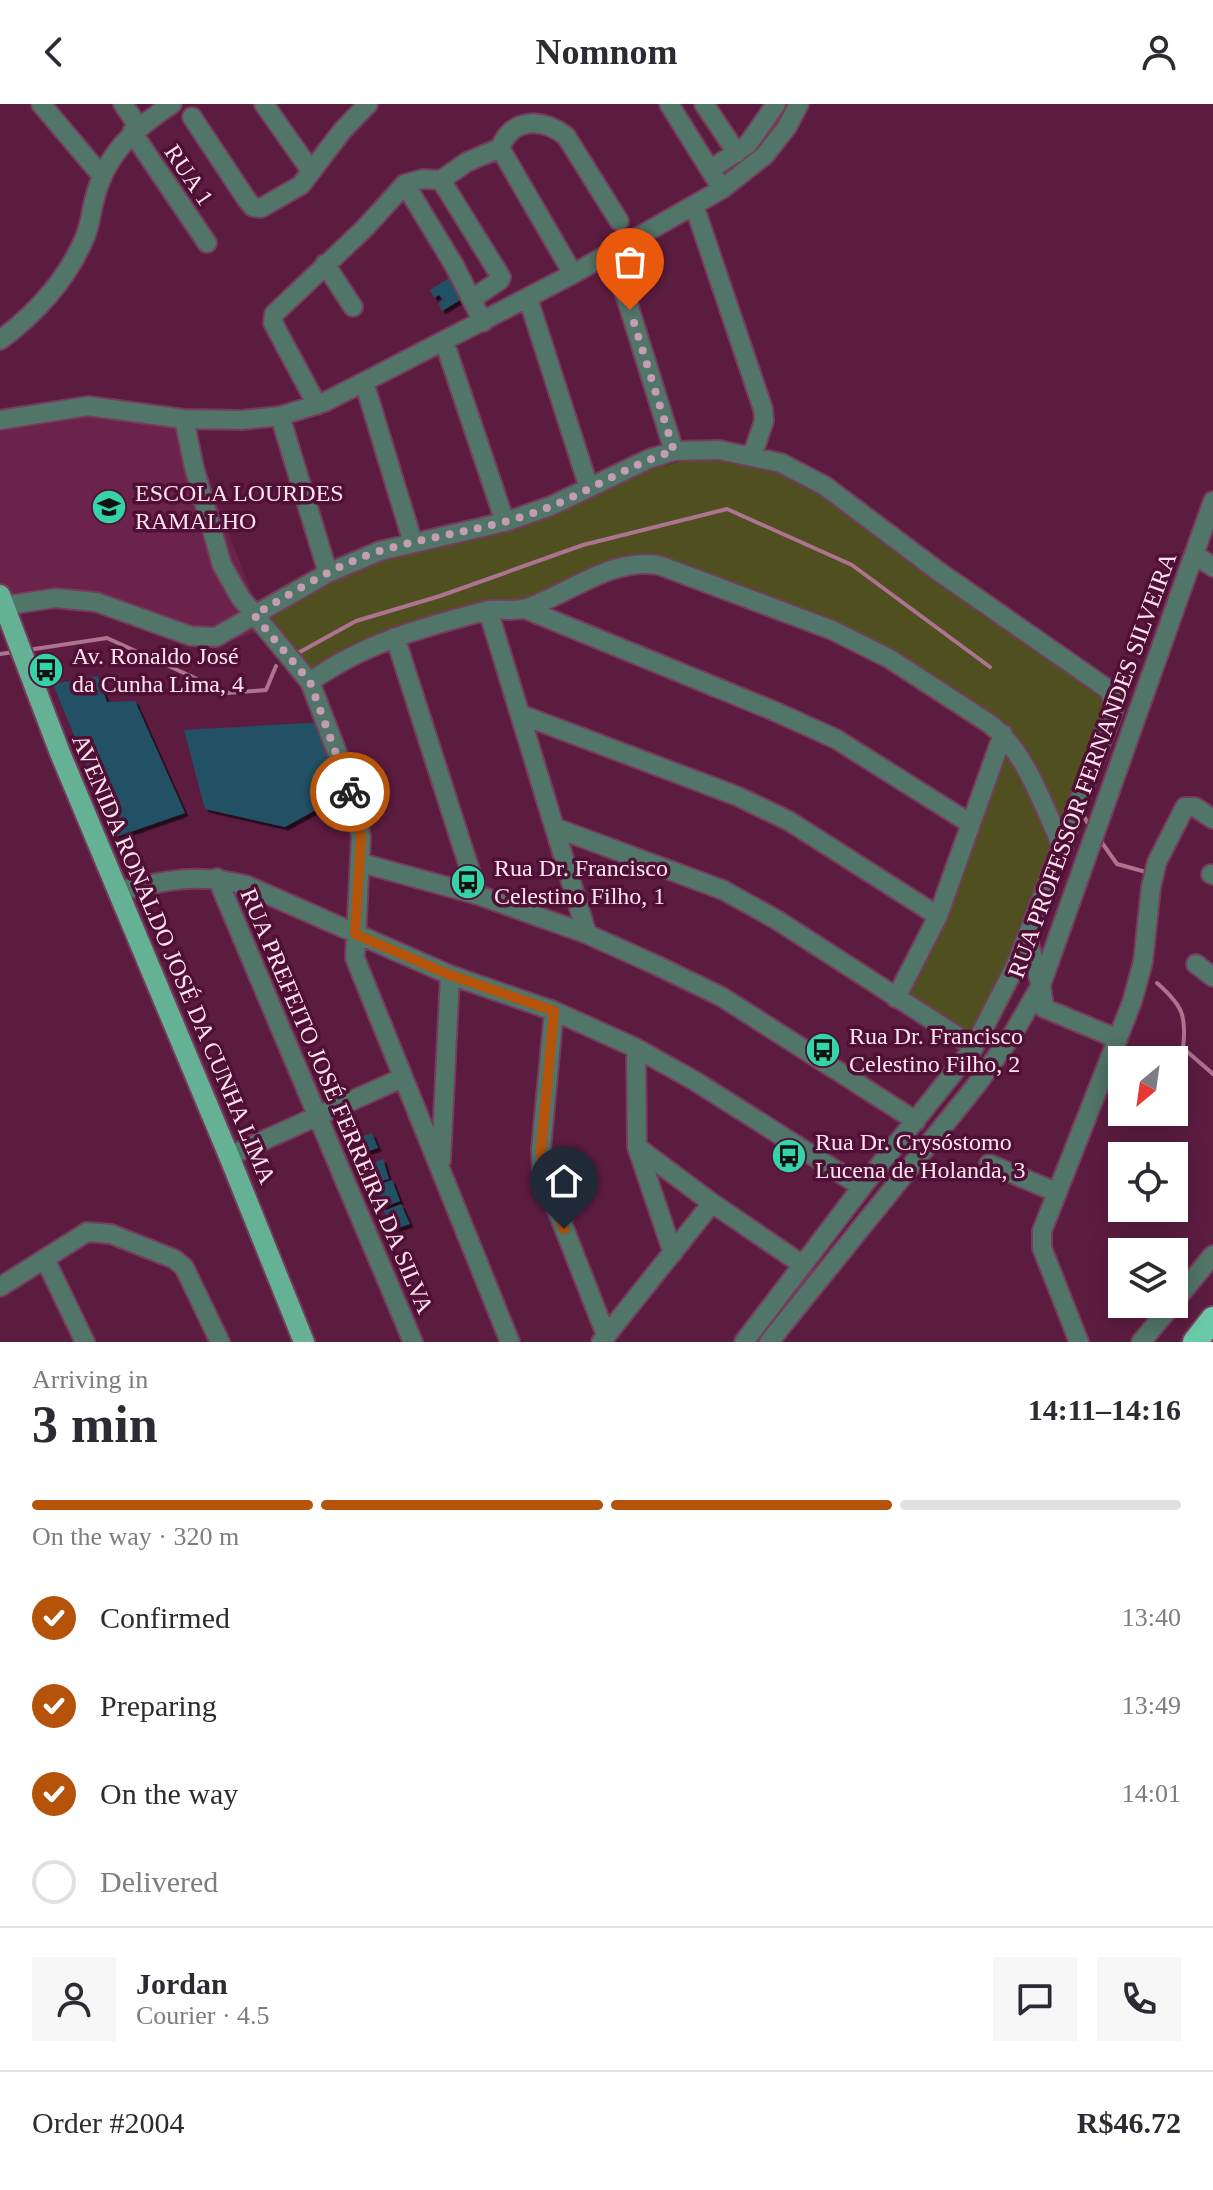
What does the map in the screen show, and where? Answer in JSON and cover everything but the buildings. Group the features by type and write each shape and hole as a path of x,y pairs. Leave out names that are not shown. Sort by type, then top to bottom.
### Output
{"highway":[{"path":"1195,1342 1213,1319"}],"main road":[{"name":"AVENIDA RONALDO JOSÉ DA CUNHA LIMA","path":"2,601 32,684 304,1342"}],"street":[{"path":"41,104 102,176"},
{"name":"RUA 1","path":"123,104 135,129 207,243"},
{"path":"0,340 52,292 73,261 88,227 102,176 119,147 135,129 172,104"},
{"path":"264,104 311,171"},
{"path":"192,117 253,207 261,208 294,190 368,104"},
{"path":"669,104 722,189"},
{"path":"704,104 737,153"},
{"path":"710,170 737,153 757,134 776,104"},
{"path":"0,420 88,406 184,419 242,420 280,416 317,405 573,274 722,189 765,155 787,127 799,104"},
{"path":"317,405 273,319 405,184 423,179 441,180 467,162 500,148 506,133 532,123 558,130 566,136 619,221"},
{"path":"500,148 573,274"},
{"path":"441,180 501,277 472,299"},
{"path":"405,184 483,322"},
{"path":"694,205 763,409 764,421 752,456"},
{"path":"612,253 674,451"},
{"path":"325,264 353,307"},
{"path":"528,298 589,488"},
{"path":"444,341 505,522"},
{"path":"364,382 413,543"},
{"path":"280,416 328,573"},
{"path":"184,419 194,467 222,565 233,588 310,682 354,802 361,837 355,934 355,958 359,972 510,1342"},
{"path":"2,601 55,598 96,602 191,636 216,637 328,573 380,551 505,522 551,506 649,459 674,451 719,450 794,468 825,486 950,580 1106,688 1111,694 1114,709 1063,848 1008,983 974,1047 744,1342"},
{"name":"RUA PROFESSOR FERNANDES SILVEIRA","path":"769,1342 978,1083 1014,1032 1041,985 1213,501"},
{"path":"1194,554 1213,567"},
{"path":"525,609 574,585 633,564 659,565 832,630 890,659 1003,734 1019,756 1063,848"},
{"path":"310,682 347,658 395,637 488,610 525,609 836,739 971,824"},
{"path":"488,610 587,934"},
{"path":"395,637 478,895"},
{"path":"522,715 770,811 938,916"},
{"path":"896,998 938,916 1003,734"},
{"path":"1079,1342 1042,1248 1042,1231 1118,1039 1143,962 1151,887 1157,862 1185,807 1195,807 1213,819"},
{"path":"556,828 723,890 777,920 974,1047"},
{"path":"361,863 478,895 587,934 722,997 916,1121"},
{"path":"119,891 172,879 217,878 246,885 450,975 554,1011 636,1048 695,1081 862,1187"},
{"name":"RUA PREFEITO JOSÉ FERREIRA DA SILVA","path":"217,878 413,1342"},
{"path":"1027,938 1041,985 1044,1008 1118,1039"},
{"path":"1196,964 1213,977"},
{"path":"440,1165 450,975"},
{"path":"554,1011 541,1149 542,1172 604,1339"},
{"path":"636,1048 637,1147 673,1253"},
{"path":"229,1156 402,1078"},
{"path":"637,1147 803,1265"},
{"path":"989,1164 1056,1192"},
{"path":"604,1339 712,1203"},
{"path":"0,1287 87,1232 99,1231 174,1259 184,1267 220,1342"},
{"path":"1188,1285 1213,1255"},
{"path":"45,1259 85,1342"},
{"path":"1141,1342 1161,1318"}],"shaded area":[{"name":"ESCOLA LOURDES RAMALHO","path":"67,408 184,419 266,629 211,647 75,599 0,595 0,418"},
{"path":"719,450 815,480 1114,702 974,1047 896,998 1002,738 890,659 659,565 575,585 395,637 310,682 254,615 413,543"}],"waterway":[{"path":"298,653 356,621 440,596 583,545 727,509 852,565 990,667"},
{"path":"28,650 107,638 228,693 266,690 276,666"},
{"path":"0,654 15,652"},
{"path":"1085,818 1087,822"},
{"path":"1100,840 1117,864 1146,872"},
{"path":"1157,983 1181,1011 1183,1048 1213,1074"}],"way so far":[{"path":"350,792 310,682 254,615 355,560 380,551 505,522 551,506 649,459 674,451 630,310"}],"place":[{"name":"ESCOLA LOURDES RAMALHO","path":"109,507"},
{"name":"Av. Ronaldo José da Cunha Lima, 4","path":"46,670"},
{"name":"Rua Dr. Francisco Celestino Filho, 1","path":"468,882"},
{"name":"Rua Dr. Francisco Celestino Filho, 2","path":"823,1050"},
{"name":"Rua Dr. Crysóstomo Lucena de Holanda, 3","path":"789,1156"}],"route":[{"path":"350,792 361,837 355,934 450,975 554,1011 541,1149 542,1172 564,1229"}]}
